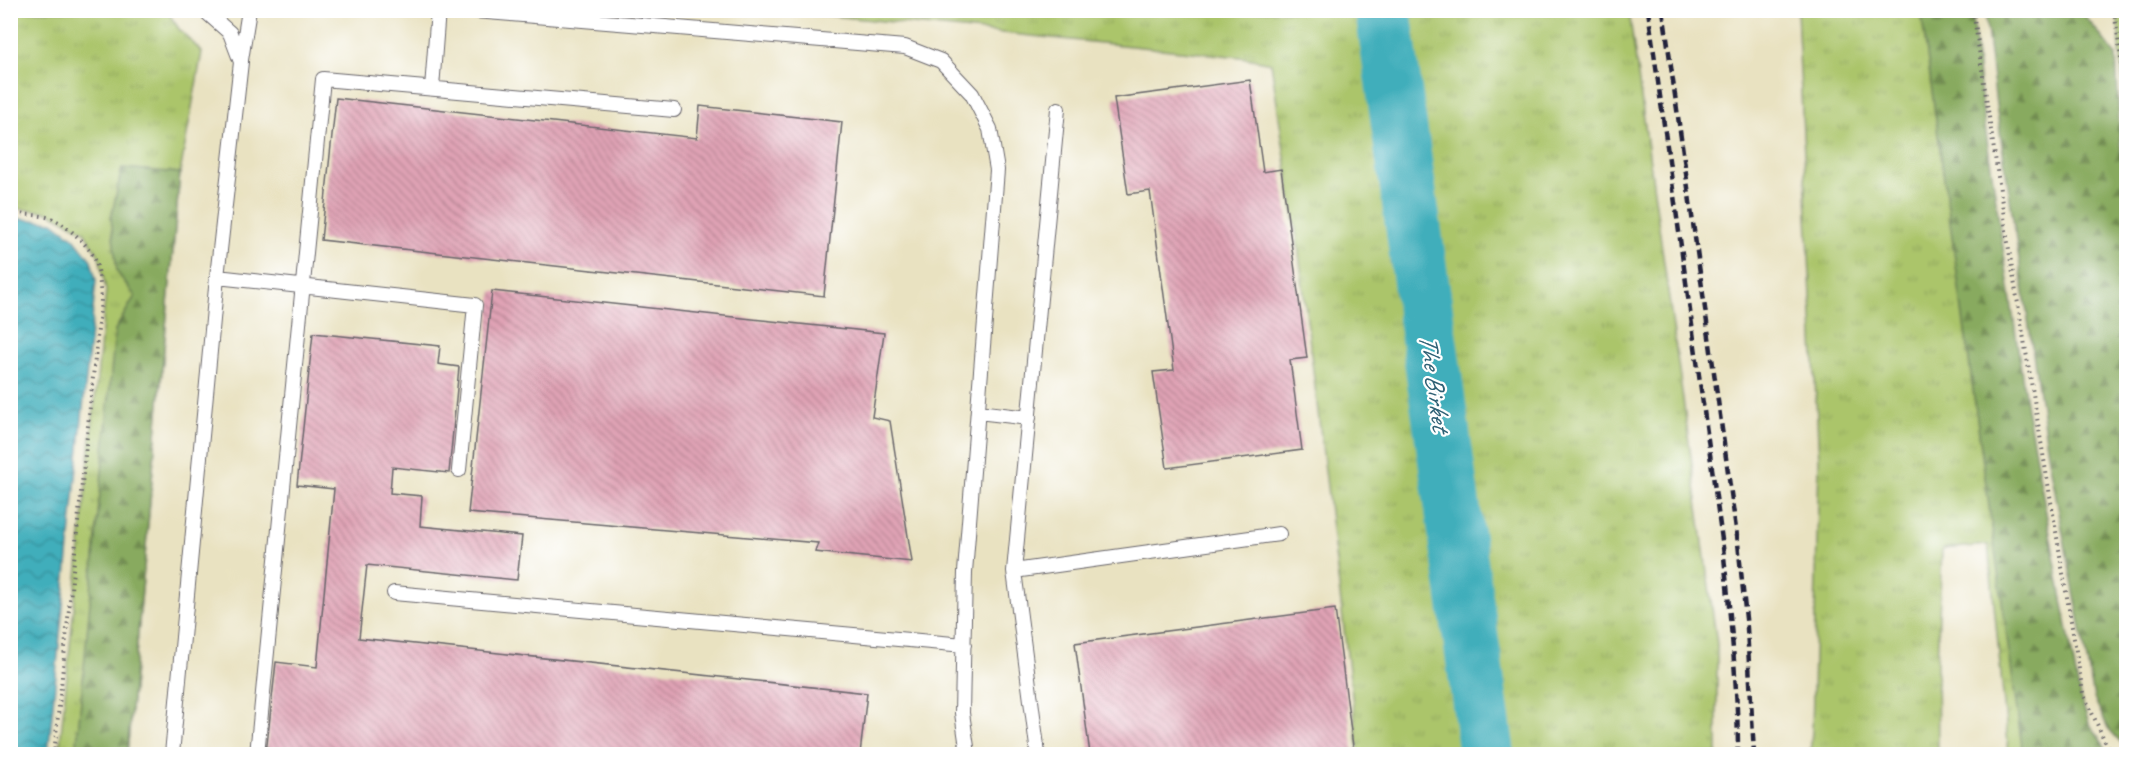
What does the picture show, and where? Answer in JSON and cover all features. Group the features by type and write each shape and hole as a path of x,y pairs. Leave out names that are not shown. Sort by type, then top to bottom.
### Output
{"lane":[{"path":"204,10 230,33 241,62"},
{"path":"172,754 216,277 249,10"},
{"path":"432,88 438,10"},
{"path":"463,10 905,47 942,62 972,94 990,129 997,170 965,572 962,712 968,754"},
{"path":"257,754 323,79 675,110"},
{"path":"1038,754 1014,571 1058,109"},
{"path":"216,277 475,305 459,470"},
{"path":"978,412 1029,418"},
{"path":"1014,571 1279,534"},
{"path":"394,593 964,645"}],"path":[{"path":"1974,10 2010,262 2084,693 2107,746 2118,754"},
{"path":"2114,10 2121,58 2127,164"},
{"path":"10,214 52,219 81,240 96,260 101,300 54,754"}],"green space":[{"path":"11,11 167,11 179,29 202,52 180,173 127,754 59,754 106,290 99,256 84,231 48,212 11,208"},
{"path":"756,11 1366,11 1412,344 1473,754 1359,754 1298,245 1271,63 1241,57 823,15"},
{"path":"1402,11 1629,11 1717,644 1717,754 1506,754"},
{"path":"1797,11 1959,11 2079,736 2096,754 2009,754 1988,545 1942,549 1937,663 1938,754 1810,754 1819,461"},
{"path":"1921,11 1972,11 1982,106 2027,409 2080,697 2089,723 2107,750 2103,754 2023,754"},
{"path":"1985,11 2081,11 2116,55 2126,211 2126,748 2108,728 2094,698 2048,454 1996,105"},
{"path":"2117,11 2126,11 2126,123"},
{"path":"122,168 180,173 127,754 76,754 115,330 135,296 117,272 111,218"}],"water":[{"path":"11,218 53,222 74,238 91,260 96,280 48,754 11,754"}],"building":[{"path":"1250,80 1263,172 1281,169 1307,358 1290,360 1302,450 1167,468 1153,372 1174,370 1150,191 1128,194 1114,98"},
{"path":"336,98 697,138 700,106 842,122 824,296 321,240"},
{"path":"492,291 884,333 872,417 890,421 912,562 815,552 818,543 468,513"},
{"path":"313,333 440,346 438,364 459,367 449,473 392,467 390,493 422,496 420,526 522,536 517,580 367,565 359,638 867,693 860,754 266,754 276,662 317,667 334,489 297,485"},
{"path":"1335,609 1354,754 1090,754 1075,643"}],"waterway":[{"name":"The Birket","path":"1383,10 1487,754"}],"railway":[{"path":"1648,10 1723,547 1735,676 1738,754"},
{"path":"1663,10 1738,543 1747,628 1754,754"}]}
